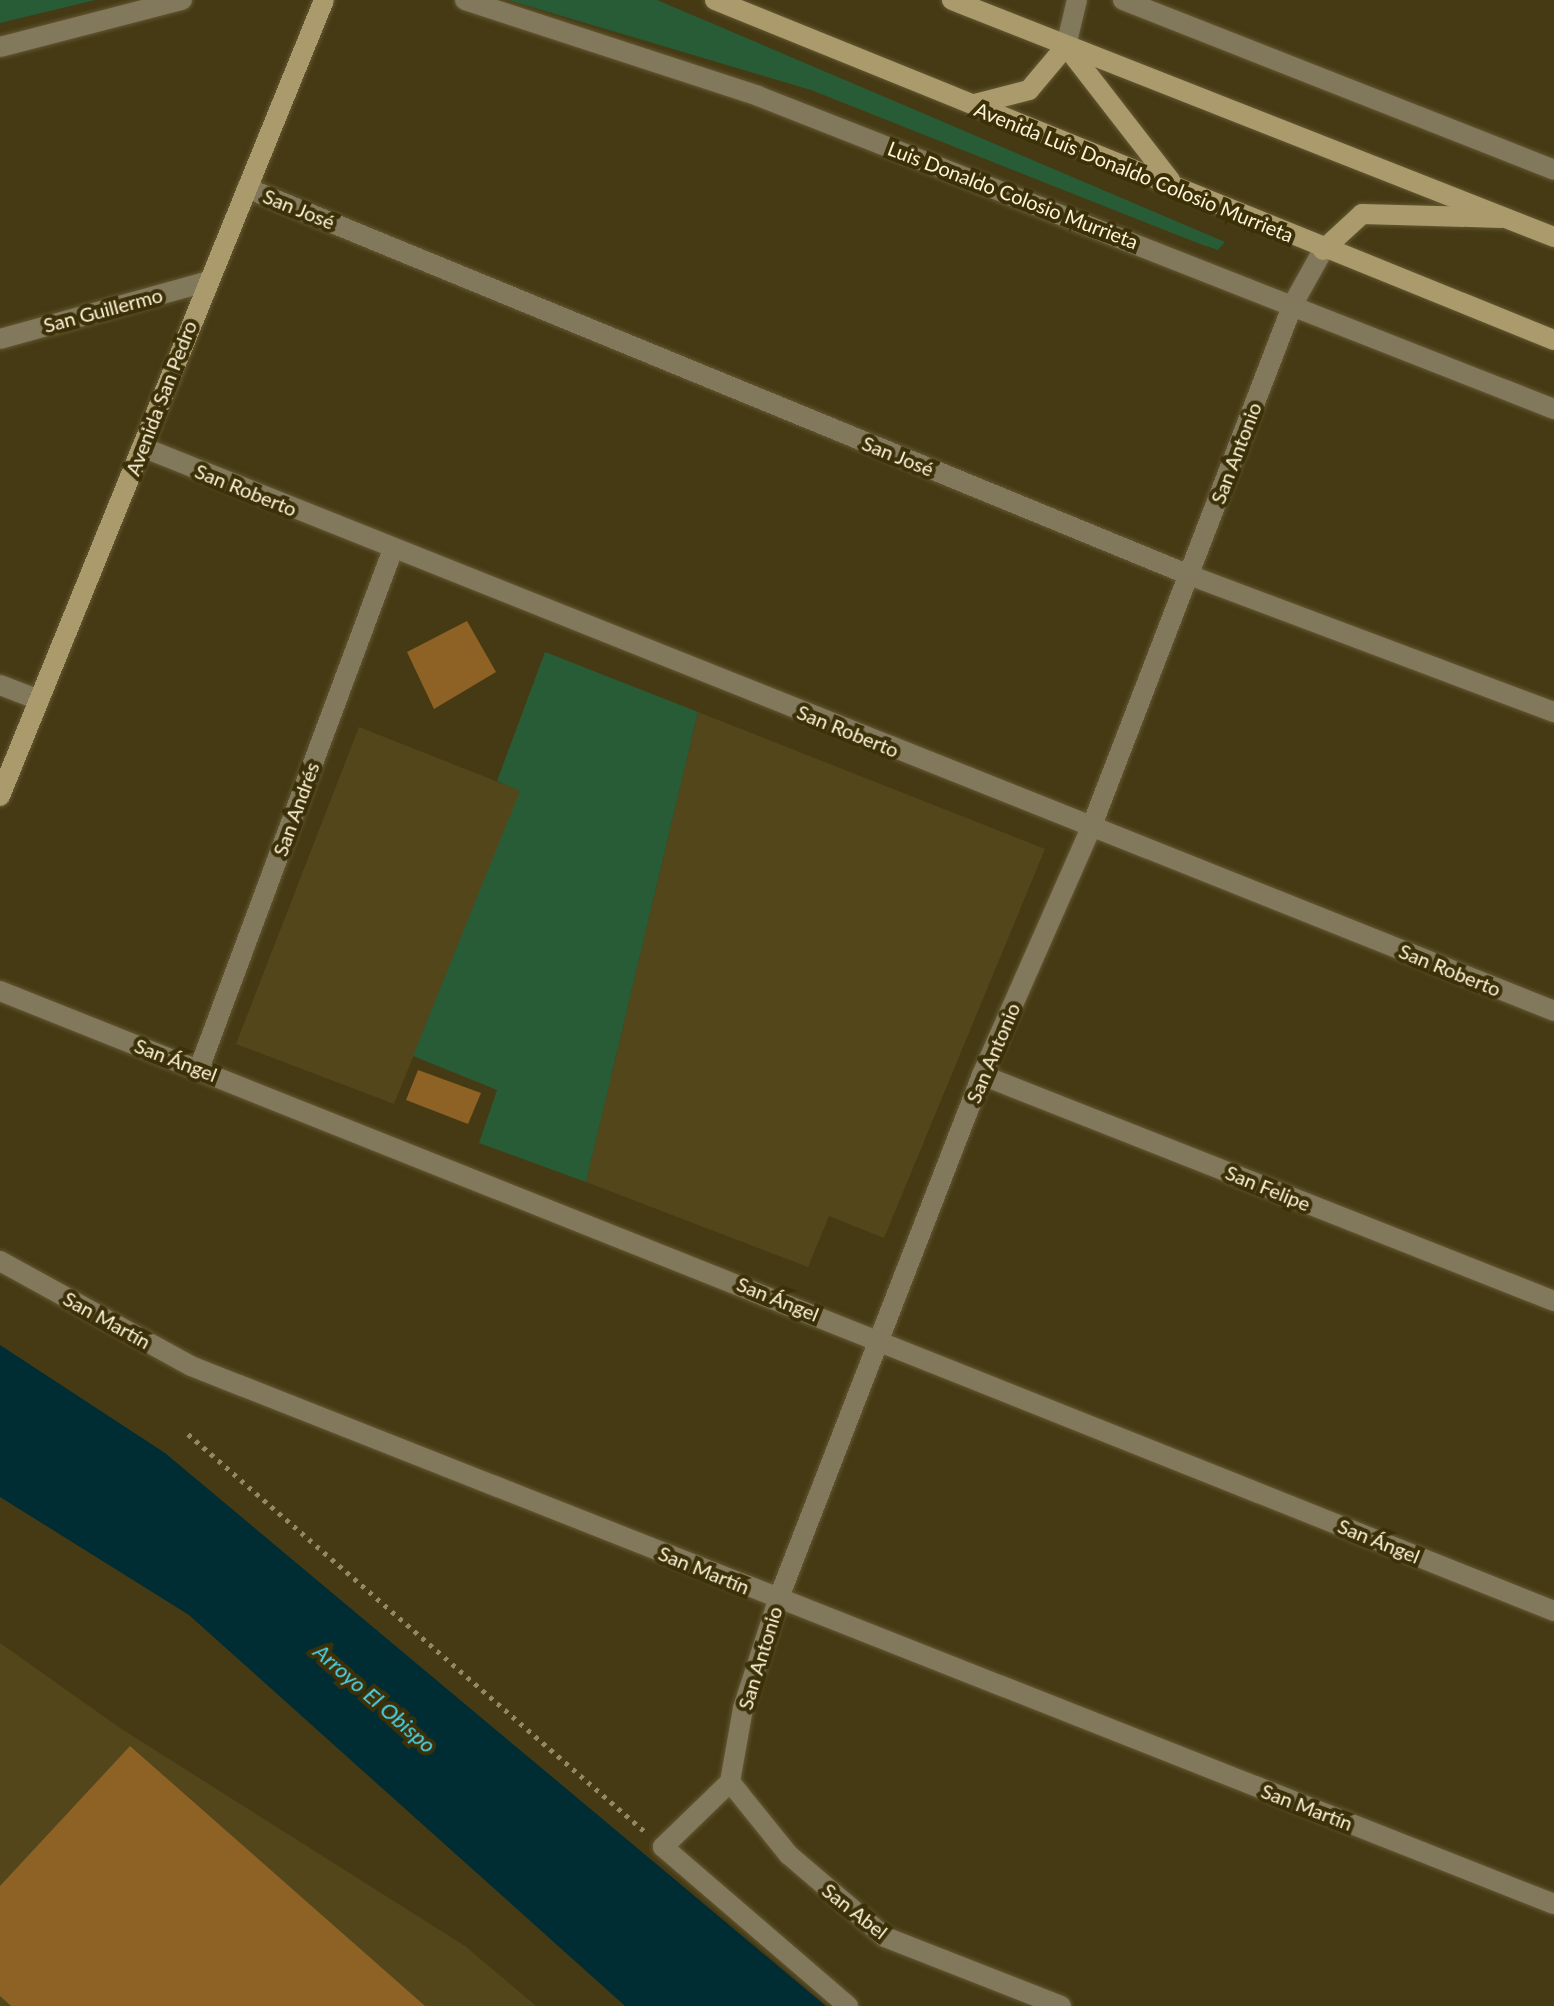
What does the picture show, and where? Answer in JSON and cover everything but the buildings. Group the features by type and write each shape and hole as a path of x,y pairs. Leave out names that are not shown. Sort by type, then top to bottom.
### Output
{"main road":[{"name":"Avenida San Pedro","path":"0,796 206,282 324,0"},
{"name":"Avenida Luis Donaldo Colosio Murrieta","path":"715,0 1174,185 1323,250 1554,340"},
{"path":"952,0 1554,237"},
{"path":"971,105 1029,90 1066,46"},
{"path":"1066,46 1123,129 1174,185"},
{"path":"1323,250 1362,214 1453,222 1505,218"}],"street":[{"path":"0,47 182,0"},
{"name":"Luis Donaldo Colosio Murrieta","path":"465,0 758,96 1554,409"},
{"path":"1066,46 1077,0"},
{"path":"1123,0 1554,170"},
{"name":"San José","path":"247,188 1189,575 1554,712"},
{"name":"San Antonio","path":"730,1782 743,1708 778,1600 883,1341 982,1075 1091,828 1293,304 1323,250"},
{"name":"San Guillermo","path":"0,339 206,282"},
{"name":"San Roberto","path":"142,447 1554,1011"},
{"name":"San Andrés","path":"199,1069 393,549"},
{"path":"0,685 39,700"},
{"name":"San Ángel","path":"0,991 1554,1611"},
{"name":"San Felipe","path":"982,1075 1554,1301"},
{"name":"San Martín","path":"0,1261 191,1366 1554,1904"},
{"path":"730,1782 663,1847 848,2006"},
{"name":"San Abel","path":"730,1782 789,1855 885,1937 1061,2006"}],"path":[{"path":"188,1434 663,1847"}],"shaded area":[{"path":"698,712 1045,849 884,1238 829,1216 808,1267 586,1182"},
{"path":"359,727 521,791 394,1104 236,1044"},
{"path":"0,1643 120,1728 465,1946 536,2006 0,2006"}],"green space":[{"path":"0,0 95,0 0,23"},
{"path":"508,0 657,0 1225,242 1218,250 1200,244 811,90"},
{"path":"545,652 698,712 586,1182 479,1143 497,1090 413,1056 520,791 497,781"}],"water":[{"name":"Arroyo El Obispo","path":"0,1345 165,1453 826,2006 625,2006 189,1615 0,1497"}]}
